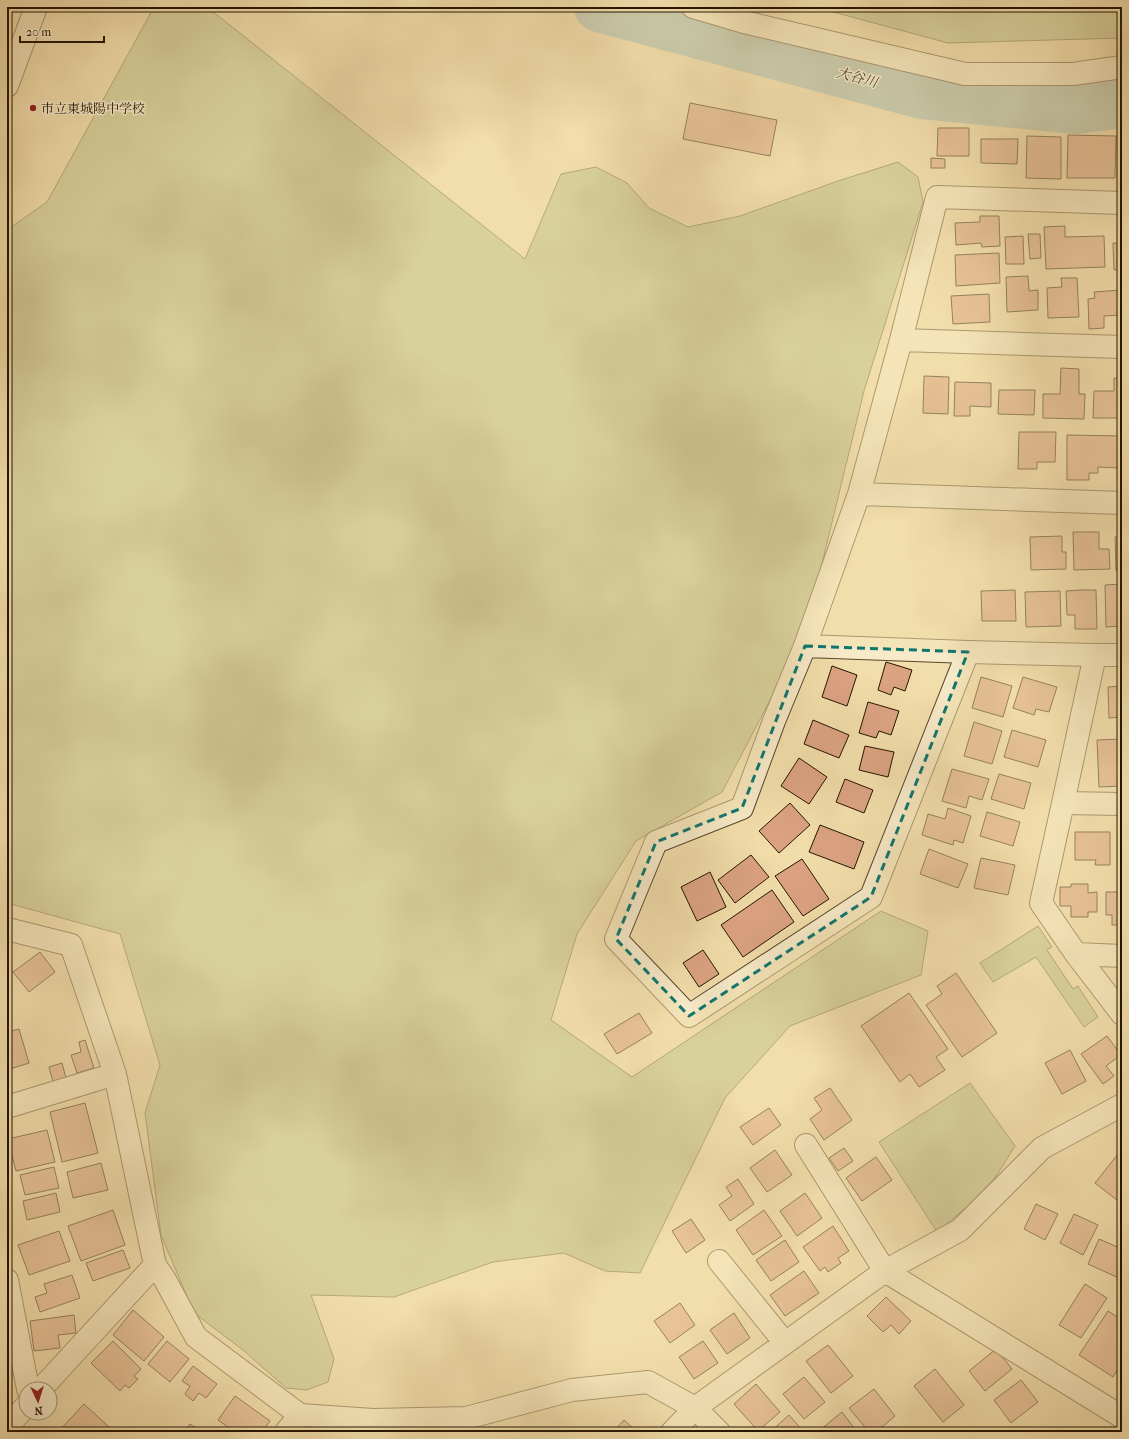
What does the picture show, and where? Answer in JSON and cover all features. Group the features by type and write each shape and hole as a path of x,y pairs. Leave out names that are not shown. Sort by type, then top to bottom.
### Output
{"street":[{"path":"7,86 36,7"},
{"path":"693,7 744,22 965,74 1073,74 1122,67"},
{"path":"968,652 871,897 689,1016 616,939 656,842 742,808 774,721 805,646 859,494 901,340 937,197 1122,203"},
{"path":"901,340 1122,347"},
{"path":"859,494 1122,503"},
{"path":"805,646 968,652 1122,655"},
{"path":"1095,655 1041,903 1076,954 1122,1014"},
{"path":"1063,803 1122,804"},
{"path":"7,929 71,945 115,1074 155,1265 164,1278 196,1337 300,1415 466,1425 572,1390 648,1382 695,1408 719,1432"},
{"path":"1076,954 1122,956"},
{"path":"7,1107 115,1074"},
{"path":"672,1432 695,1408 885,1271 960,1230 1042,1148 1122,1105"},
{"path":"806,1145 885,1271 1122,1417"},
{"path":"719,1261 785,1343"},
{"path":"48,1381 155,1265"},
{"path":"7,1280 26,1381"},
{"path":"7,1427 18,1415"},
{"path":"286,1432 300,1415"}],"highlighted area":[{"path":"805,646 968,652 871,897 689,1016 616,939 656,842 742,808"}],"green space":[{"path":"154,7 207,7 525,259 561,174 596,167 627,183 649,208 688,227 740,216 838,181 898,162 918,177 923,202 864,391 805,633 722,792 636,841 577,934 551,1020 632,1077 881,911 928,931 921,975 790,1026 725,1098 640,1273 605,1271 564,1253 493,1262 394,1297 311,1295 334,1359 328,1382 307,1390 286,1388 243,1350 194,1313 161,1235 145,1113 160,1065 120,934 7,903 7,230 47,202"},
{"path":"815,7 1122,7 1122,38 948,43"},
{"path":"1038,926 1052,947 1047,950 1073,989 1078,986 1098,1017 1084,1027 1036,957 993,982 980,963"},
{"path":"970,1083 1015,1146 995,1178 968,1206 937,1232 879,1142"}],"building":[{"path":"690,103 777,120 770,156 683,139"},
{"path":"938,128 969,128 969,156 937,156"},
{"path":"1068,135 1116,136 1115,178 1067,178"},
{"path":"1027,136 1061,137 1061,179 1026,178"},
{"path":"981,139 1018,139 1017,164 981,163"},
{"path":"931,158 945,159 945,168 931,168"},
{"path":"980,216 999,216 1000,246 982,247 981,243 956,245 955,223 980,222"},
{"path":"1065,226 1065,237 1104,236 1105,267 1046,269 1044,227"},
{"path":"1028,234 1040,234 1041,258 1030,259"},
{"path":"1023,236 1024,264 1006,264 1005,237"},
{"path":"1113,243 1122,243 1122,270 1114,270"},
{"path":"999,253 1000,283 956,286 955,255"},
{"path":"1028,276 1029,291 1038,290 1038,310 1007,312 1006,277"},
{"path":"1061,278 1077,278 1079,317 1048,318 1047,288 1062,287"},
{"path":"1121,290 1122,315 1104,316 1104,328 1089,329 1088,299 1095,298 1094,292"},
{"path":"989,294 990,322 953,324 951,296"},
{"path":"1061,368 1079,369 1079,394 1085,394 1084,419 1043,418 1043,394 1060,394"},
{"path":"924,376 949,377 948,414 923,413"},
{"path":"1114,378 1122,378 1122,418 1093,418 1094,391 1114,391"},
{"path":"955,382 991,383 991,407 970,406 970,416 954,416"},
{"path":"999,390 1035,390 1034,415 998,414"},
{"path":"1019,432 1056,432 1055,462 1037,462 1037,469 1018,469"},
{"path":"1067,435 1120,436 1119,468 1098,467 1098,473 1089,473 1089,480 1067,480"},
{"path":"1073,532 1099,532 1099,549 1109,549 1110,569 1074,570"},
{"path":"1062,536 1062,552 1066,552 1066,569 1031,570 1030,537"},
{"path":"1122,536 1122,571 1116,571 1115,537"},
{"path":"1122,584 1122,626 1106,627 1105,585"},
{"path":"1015,590 1016,621 982,621 981,591"},
{"path":"1096,590 1097,629 1075,629 1075,615 1067,615 1066,591"},
{"path":"1060,591 1061,626 1026,627 1025,592"},
{"path":"886,662 912,670 905,691 894,687 891,695 878,690"},
{"path":"832,666 857,675 847,706 822,697"},
{"path":"981,677 1012,686 1003,717 972,708"},
{"path":"1023,677 1057,687 1049,712 1036,709 1034,715 1013,708"},
{"path":"1122,686 1122,717 1109,718 1108,687"},
{"path":"868,702 899,711 891,735 879,731 876,738 859,733"},
{"path":"813,720 849,735 839,758 804,744"},
{"path":"974,722 1002,731 992,764 964,756"},
{"path":"1012,730 1046,740 1038,767 1004,757"},
{"path":"1122,739 1122,786 1099,787 1097,740"},
{"path":"865,746 894,752 888,777 859,770"},
{"path":"799,758 827,777 809,804 781,786"},
{"path":"952,769 989,779 982,800 969,796 966,808 942,801"},
{"path":"999,774 1031,783 1024,809 991,799"},
{"path":"845,779 873,790 864,813 836,802"},
{"path":"790,803 810,825 779,853 759,831"},
{"path":"948,808 971,816 963,843 954,840 953,845 922,835 928,814 945,819"},
{"path":"987,812 1020,822 1013,846 980,836"},
{"path":"820,825 864,842 854,869 809,852"},
{"path":"1119,831 1122,831 1122,864 1119,864"},
{"path":"1075,832 1110,832 1110,865 1095,865 1096,860 1075,860"},
{"path":"929,849 968,864 958,888 920,874"},
{"path":"751,855 769,877 735,903 718,880"},
{"path":"981,858 1015,865 1008,895 974,888"},
{"path":"802,859 829,899 803,916 775,876"},
{"path":"710,872 726,907 697,921 681,887"},
{"path":"1071,884 1088,884 1088,893 1097,892 1097,912 1088,912 1088,917 1071,917 1071,906 1060,906 1060,887 1071,887"},
{"path":"772,890 794,922 743,957 721,925"},
{"path":"1106,892 1122,892 1122,925 1112,925 1112,915 1106,915"},
{"path":"703,950 719,974 699,987 683,963"},
{"path":"40,952 55,972 29,992 13,972"},
{"path":"956,973 997,1033 962,1057 926,1005 942,994 937,986"},
{"path":"909,993 948,1049 936,1057 945,1070 919,1087 910,1074 900,1082 861,1026"},
{"path":"639,1013 652,1033 617,1054 604,1034"},
{"path":"19,1029 29,1063 10,1069 7,1060 7,1032"},
{"path":"1107,1036 1121,1055 1106,1066 1114,1076 1103,1084 1081,1054"},
{"path":"85,1040 94,1068 77,1073 71,1055 81,1052 79,1042"},
{"path":"1070,1050 1086,1081 1062,1094 1045,1063"},
{"path":"62,1063 66,1078 53,1082 49,1067"},
{"path":"830,1088 852,1120 824,1140 810,1119 822,1110 814,1098"},
{"path":"85,1103 98,1153 62,1162 50,1112"},
{"path":"769,1108 781,1125 753,1145 740,1127"},
{"path":"47,1130 55,1162 16,1171 8,1139"},
{"path":"844,1148 853,1161 838,1171 829,1158"},
{"path":"1122,1149 1122,1204 1095,1183"},
{"path":"775,1150 792,1175 767,1192 750,1168"},
{"path":"876,1157 892,1180 862,1201 846,1178"},
{"path":"101,1163 108,1190 73,1198 67,1172"},
{"path":"54,1167 59,1188 25,1195 20,1175"},
{"path":"738,1179 754,1204 730,1221 719,1205 732,1196 726,1187"},
{"path":"56,1193 60,1212 27,1220 23,1201"},
{"path":"805,1193 822,1218 797,1236 780,1211"},
{"path":"1036,1204 1058,1214 1045,1240 1024,1229"},
{"path":"113,1210 125,1245 81,1261 68,1226"},
{"path":"764,1210 782,1236 753,1255 736,1230"},
{"path":"1074,1214 1098,1225 1083,1255 1060,1243"},
{"path":"691,1219 705,1240 686,1253 672,1231"},
{"path":"833,1226 849,1251 838,1258 841,1263 828,1272 825,1267 820,1271 803,1247"},
{"path":"59,1231 70,1261 29,1275 18,1245"},
{"path":"1099,1239 1122,1249 1121,1279 1088,1264"},
{"path":"785,1240 799,1262 771,1281 756,1260"},
{"path":"123,1250 130,1268 93,1281 86,1263"},
{"path":"804,1271 819,1293 785,1316 770,1295"},
{"path":"72,1275 80,1298 40,1312 35,1297 47,1293 44,1284"},
{"path":"1085,1284 1107,1298 1081,1338 1059,1325"},
{"path":"886,1297 911,1321 899,1334 891,1325 883,1332 867,1316"},
{"path":"680,1303 695,1325 670,1343 654,1321"},
{"path":"133,1310 164,1337 144,1361 113,1335"},
{"path":"1108,1311 1122,1320 1122,1363 1113,1377 1079,1355"},
{"path":"734,1313 750,1338 727,1354 710,1330"},
{"path":"74,1315 76,1333 58,1335 60,1348 34,1351 30,1321"},
{"path":"113,1341 141,1369 134,1376 138,1379 129,1388 125,1385 120,1391 91,1363"},
{"path":"167,1341 189,1359 170,1382 148,1364"},
{"path":"703,1341 718,1363 694,1379 679,1357"},
{"path":"828,1345 853,1376 831,1393 806,1361"},
{"path":"996,1349 1012,1369 985,1391 969,1371"},
{"path":"193,1366 217,1384 206,1398 199,1393 193,1401 185,1394 190,1386 182,1381"},
{"path":"935,1369 964,1405 943,1422 914,1386"},
{"path":"804,1377 825,1402 804,1419 783,1394"},
{"path":"1021,1380 1038,1402 1011,1423 994,1400"},
{"path":"756,1384 780,1412 758,1431 734,1404"},
{"path":"874,1389 895,1416 876,1432 869,1432 849,1408"},
{"path":"235,1396 270,1421 262,1432 235,1432 218,1420"},
{"path":"84,1404 109,1427 104,1432 58,1432"},
{"path":"842,1412 857,1432 821,1432 820,1430"},
{"path":"789,1415 803,1431 802,1432 770,1432"},
{"path":"624,1420 637,1432 613,1432"},
{"path":"190,1424 202,1432 184,1432"}],"waterway":[{"name":"大谷川","path":"599,7 922,94 1077,109 1122,103"}],"place":[{"name":"市立東城陽中学校","path":"33,108"}]}
